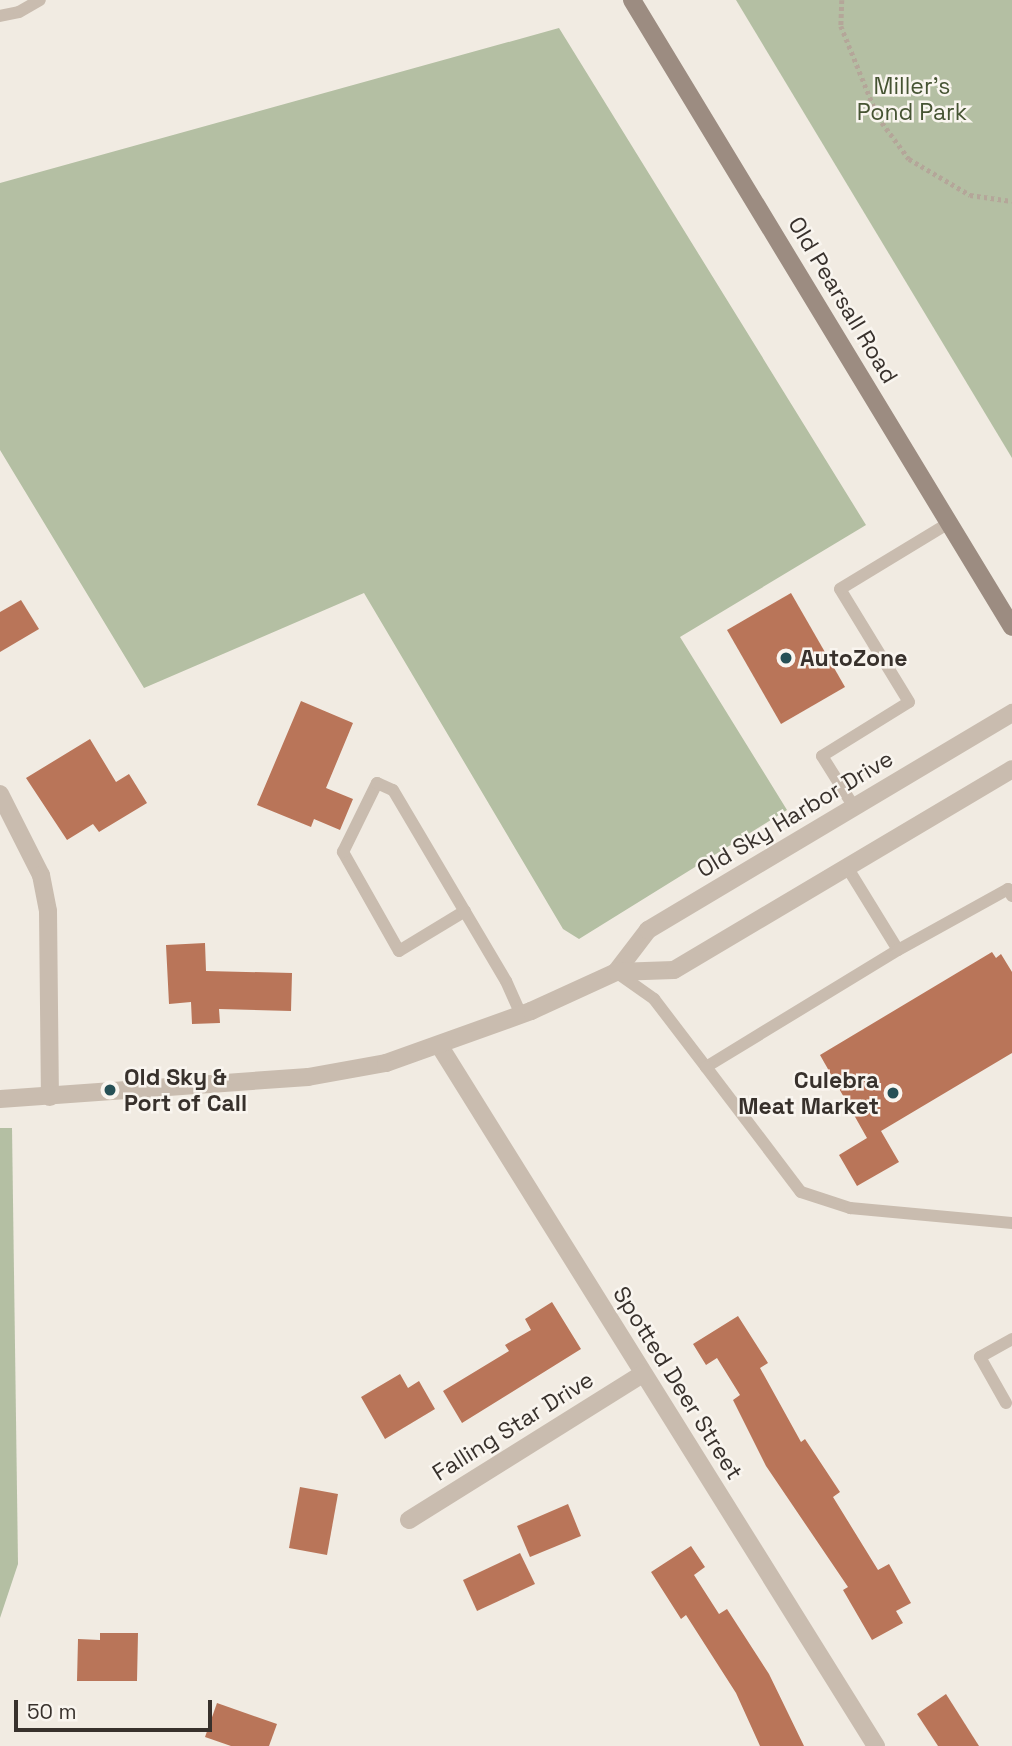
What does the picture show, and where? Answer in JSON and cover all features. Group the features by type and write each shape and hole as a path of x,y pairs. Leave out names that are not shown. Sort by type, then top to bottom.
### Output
{"main road":[{"name":"Old Pearsall Road","path":"632,0 1012,627"}],"street":[{"name":"Old Sky Harbor Drive","path":"616,972 648,930 1012,713"},
{"name":"Old Sky Harbor Drive","path":"0,1099 308,1077 386,1063 521,1014 616,972 674,970 1012,769"},
{"path":"0,794 41,875 48,911 50,1097"},
{"name":"Spotted Deer Street","path":"439,1045 876,1746"},
{"name":"Falling Star Drive","path":"410,1520 643,1374"}],"lane":[{"path":"0,16 19,12 40,0"},
{"path":"854,807 822,756 909,702 840,589 949,523"},
{"path":"465,911 399,951 343,852 377,783 393,790 465,911 521,1014"},
{"path":"847,867 898,950"},
{"path":"706,1067 898,950 1008,889 1012,896"},
{"path":"616,972 654,999 801,1192 850,1208 1012,1223"},
{"path":"1010,1405 980,1357 1012,1339"}],"path":[{"path":"842,0 841,26 878,117 902,151 939,181 960,190 1012,201"}],"green space":[{"name":"Miller's Pond Park","path":"736,0 1012,0 1012,458"},
{"path":"559,28 866,525 680,637 787,810 579,939 563,929 364,593 144,688 0,450 0,183"},
{"path":"0,1128 12,1128 18,1564 0,1618"}],"building":[{"name":"AutoZone","path":"791,593 845,687 781,724 727,630"},
{"path":"21,600 39,629 0,652 0,612"},
{"path":"301,701 353,723 326,788 353,799 340,830 314,819 311,827 257,805"},
{"path":"90,739 116,782 129,774 147,803 99,832 93,824 67,840 26,778"},
{"path":"205,943 206,971 292,973 291,1011 219,1009 220,1023 192,1024 191,1002 169,1004 166,945"},
{"name":"Culebra Meat Market","path":"992,952 996,958 1001,954 1012,972 1012,1053 881,1131 899,1162 857,1186 839,1155 867,1138 820,1055"},
{"path":"552,1302 581,1349 462,1423 443,1391 509,1351 505,1345 531,1330 525,1319"},
{"path":"738,1316 768,1363 760,1368 801,1442 805,1439 840,1492 833,1497 878,1570 889,1564 911,1603 896,1611 903,1623 872,1640 843,1590 848,1587 766,1466 733,1400 740,1395 717,1358 706,1365 693,1344"},
{"path":"400,1374 408,1388 419,1381 435,1409 385,1439 361,1397"},
{"path":"300,1487 338,1494 327,1555 289,1548"},
{"path":"568,1504 581,1536 530,1557 517,1526"},
{"path":"691,1546 705,1567 694,1575 719,1614 727,1609 769,1674 804,1746 760,1746 736,1693 686,1615 681,1619 651,1572"},
{"path":"520,1553 535,1584 477,1611 463,1580"},
{"path":"100,1633 138,1633 137,1681 77,1681 78,1639 100,1640"},
{"path":"946,1694 979,1746 938,1746 917,1714"},
{"path":"217,1703 277,1724 269,1746 231,1746 205,1737"}],"place":[{"name":"AutoZone","path":"786,658"},
{"name":"Old Sky & Port of Call","path":"110,1090"},
{"name":"Culebra Meat Market","path":"893,1093"}]}
